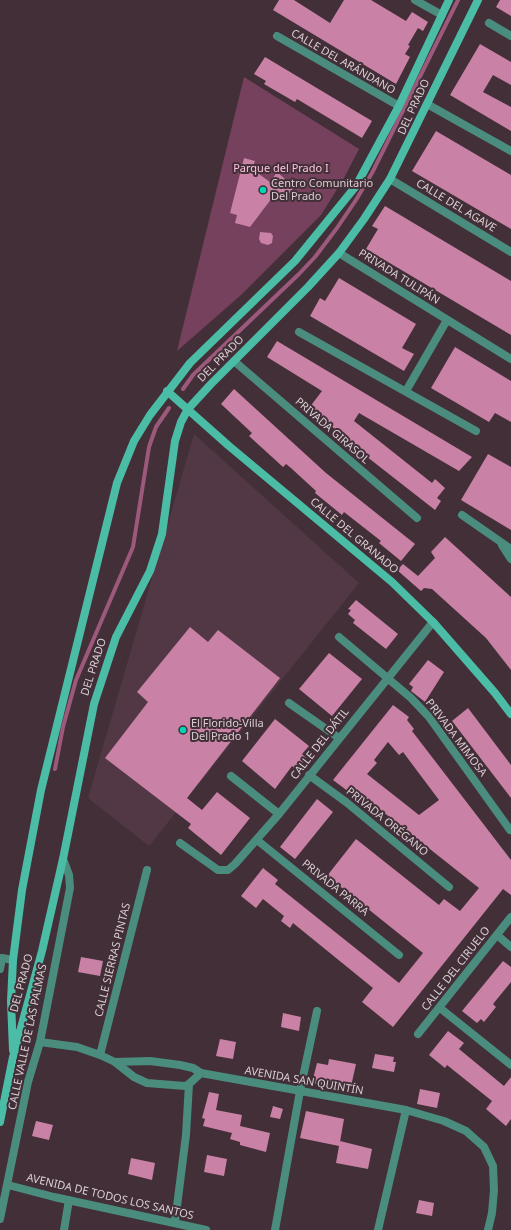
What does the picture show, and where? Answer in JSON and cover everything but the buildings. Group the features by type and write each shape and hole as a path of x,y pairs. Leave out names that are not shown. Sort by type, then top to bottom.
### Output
{"main road":[{"name":"DEL PRADO","path":"13,1057 11,1001 13,960 22,890 41,790 117,483 134,441 167,391 190,363 295,261 356,186 399,106 449,0"},
{"name":"DEL PRADO","path":"13,1057 42,951 64,859 94,704 116,637 150,571 162,534 175,441 180,422 188,409 234,361 276,321 339,253 364,219 390,179 478,0"},
{"name":"CALLE DEL GRANADO","path":"167,391 229,446 392,582 433,622 495,693 511,714"},
{"path":"0,1122 13,1057"}],"street":[{"path":"415,0 442,15"},
{"path":"489,23 511,36"},
{"name":"CALLE DEL ARÁNDANO","path":"277,36 399,106"},
{"path":"428,104 511,151"},
{"name":"CALLE DEL AGAVE","path":"390,179 511,252"},
{"name":"PRIVADA TULIPÁN","path":"339,253 511,359"},
{"path":"406,391 447,320"},
{"path":"299,332 476,431"},
{"name":"PRIVADA GIRASOL","path":"234,361 416,518"},
{"path":"462,516 511,549"},
{"path":"500,543 511,560"},
{"name":"CALLE DEL DÁTIL","path":"180,843 218,870 228,870 257,840 279,814 387,677 433,622"},
{"name":"PRIVADA MIMOSA","path":"339,637 387,677 429,717 510,830"},
{"path":"289,703 339,738"},
{"name":"PRIVADA ORÉGANO","path":"309,775 346,802 449,887"},
{"path":"231,776 279,814"},
{"name":"PRIVADA PARRA","path":"257,840 399,955"},
{"name":"CALLE VALLE DE LAS PALMAS","path":"0,1220 28,1082 40,1042 70,888 69,875 64,859"},
{"name":"CALLE SIERRAS PINTAS","path":"100,1055 147,870"},
{"name":"CALLE DEL CIRUELO","path":"418,1034 511,917"},
{"path":"497,935 511,947"},
{"path":"0,969 2,958 13,960"},
{"path":"440,1008 511,1065"},
{"path":"275,1230 300,1091 317,1011"},
{"path":"40,1042 76,1047 100,1055 115,1062 134,1077 147,1083 158,1085 189,1084 201,1073 194,1068 150,1061 115,1062"},
{"name":"AVENIDA SAN QUINTÍN","path":"201,1073 406,1110 444,1121 466,1132 484,1147 493,1166 492,1213 488,1230"},
{"path":"175,1222 186,1135 189,1084"},
{"path":"378,1230 406,1110"},
{"name":"AVENIDA DE TODOS LOS SANTOS","path":"8,1186 175,1222 183,1227 206,1230"},
{"path":"64,1230 69,1200"}],"shaded area":[{"path":"194,434 359,583 149,846 88,798"}],"green space":[{"name":"Parque del Prado I","path":"244,77 359,149 344,178 321,215 241,295 177,351"}],"waterway":[{"path":"183,389 193,375 299,274 315,257 337,228 372,173 458,0"},
{"path":"55,769 63,727 76,680 133,547 149,447 156,427 169,408"}],"place":[{"name":"Centro Comunitario Del Prado","path":"263,190"},
{"name":"El Florido-Villa Del Prado 1","path":"183,730"}]}
